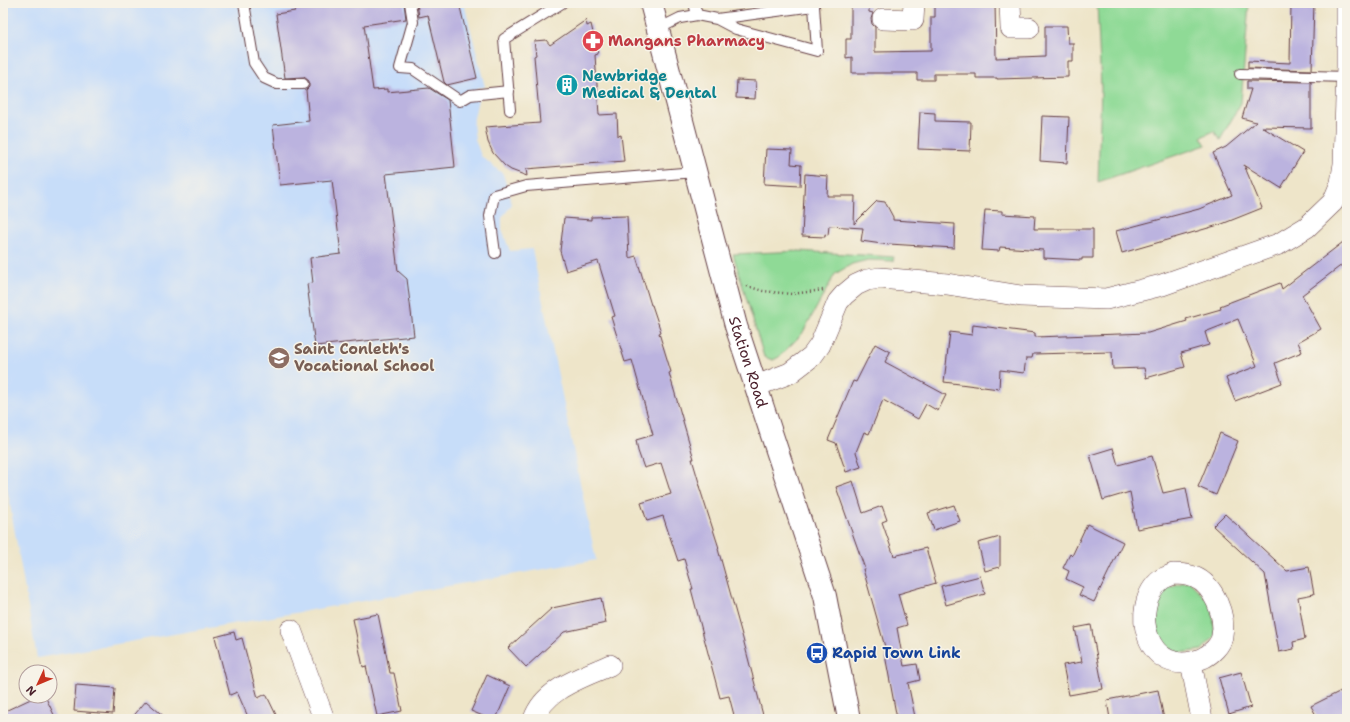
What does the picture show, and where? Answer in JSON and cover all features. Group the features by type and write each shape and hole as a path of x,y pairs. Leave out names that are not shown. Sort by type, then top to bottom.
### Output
{"main road":[{"name":"Station Road","path":"652,3 725,286 825,596 849,719"}],"street":[{"path":"883,19 913,20 914,3"},
{"path":"1010,3 1011,28 1029,28"},
{"path":"756,386 790,373 812,356 820,345 838,302 856,285 867,280 880,278 947,284 1021,296 1106,299 1162,285 1279,244 1307,227 1333,202 1341,183 1344,164 1347,3"},
{"path":"1173,574 1183,574 1195,577 1203,583 1214,596 1220,609 1224,626 1222,639 1214,650 1205,657 1191,663 1173,662 1163,657 1153,648 1145,620 1147,603 1152,590 1162,579 1173,574"},
{"path":"291,630 324,719"},
{"path":"1191,663 1202,719"},
{"path":"534,719 538,708 558,688 610,665"}],"lane":[{"path":"244,3 254,63 264,78 277,84 303,84"},
{"path":"410,3 413,22 400,68 413,69 460,101 470,95 509,91"},
{"path":"510,110 504,39 562,3"},
{"path":"694,3 697,15"},
{"path":"658,29 680,18 697,15 717,19 736,30 817,51 814,4 717,19"},
{"path":"1240,74 1346,77"},
{"path":"495,252 490,216 494,195 526,186 695,172"}],"path":[{"path":"725,286 737,283 763,291 792,294 832,289 844,295"}],"shaded area":[{"name":"Saint Conleth's Vocational School","path":"3,3 464,3 485,87 476,88 478,99 473,123 475,139 481,156 503,174 512,204 502,218 502,230 510,251 532,249 596,560 37,658 3,465"}],"green space":[{"path":"1097,3 1249,3 1241,103 1220,140 1214,131 1201,137 1206,145 1098,182 1101,88"},
{"path":"799,251 894,257 893,261 868,260 852,264 835,274 802,334 779,357 773,360 764,357 733,254"},
{"path":"1189,581 1212,605 1215,636 1202,650 1171,654 1150,622 1160,589"}],"building":[{"path":"294,3 404,3 406,19 364,25 373,90 387,89 387,92 429,88 448,100 455,167 386,174 398,271 407,279 414,336 315,346 307,284 313,283 310,258 341,254 332,180 280,185 273,125 309,121 306,90 309,87 309,81 304,77 285,78 276,14 295,11"},
{"path":"417,3 459,3 477,78 447,85 444,82 428,15 419,17"},
{"path":"851,3 869,3 869,12 873,13 871,19 872,24 875,27 875,52 931,51 931,17 935,17 935,3 995,3 996,58 1045,56 1045,26 1067,26 1068,43 1073,43 1073,61 1068,61 1068,77 997,79 976,78 976,74 934,74 934,80 917,80 917,73 852,73 852,57 846,58 846,39 851,39"},
{"path":"1291,3 1314,3 1312,70 1248,68 1248,61 1290,63"},
{"name":"Newbridge Medical & Dental","path":"586,20 587,26 591,24 598,54 595,55 599,115 617,114 618,136 621,135 624,161 526,169 527,176 511,170 505,166 493,153 488,142 485,127 540,123 534,41 546,40 550,45"},
{"path":"737,80 756,81 755,99 736,98"},
{"path":"1247,81 1311,82 1311,128 1262,127 1303,152 1281,188 1244,165 1262,208 1222,224 1122,253 1116,231 1199,209 1232,195 1213,153 1226,147 1256,122 1242,118 1251,89 1247,89"},
{"path":"920,112 935,113 935,121 971,122 970,151 918,149"},
{"path":"1042,116 1069,117 1067,163 1040,161"},
{"path":"766,149 792,150 791,164 801,165 800,186 764,184"},
{"path":"805,174 828,176 827,196 855,196 854,224 877,201 885,202 893,217 893,220 955,224 954,248 889,245 861,241 863,228 829,226 828,235 825,234 825,237 802,236"},
{"path":"985,210 1002,211 1002,214 1035,216 1034,229 1093,229 1093,258 1082,258 1082,260 1043,258 1043,250 1000,247 999,251 982,250"},
{"path":"627,216 629,258 636,256 661,332 659,333 694,459 692,459 699,486 719,548 718,549 764,719 735,719 729,696 720,698 684,559 678,561 663,516 647,521 641,503 671,494 661,463 644,468 638,451 636,440 653,435 632,360 625,362 611,317 615,316 598,261 566,271 560,251 564,218 591,220 591,217"},
{"path":"1347,239 1347,261 1302,295 1321,329 1298,342 1302,352 1275,363 1282,383 1235,401 1226,378 1257,366 1238,319 1205,332 1209,345 1181,353 1185,367 1146,378 1144,368 1113,369 1112,352 1033,354 1032,358 1026,358 1024,373 1000,370 999,389 944,382 950,332 972,335 973,325 1035,333 1035,337 1148,333 1187,321 1186,319 1221,309 1220,306 1280,283 1282,289"},
{"path":"875,344 890,352 885,362 946,395 938,411 926,404 918,419 883,400 869,434 864,432 856,452 861,467 846,472 836,443 828,440 853,381 856,382"},
{"path":"1220,433 1238,441 1216,495 1198,487"},
{"path":"1113,448 1118,465 1152,456 1163,493 1186,488 1192,519 1137,529 1130,492 1103,500 1090,455"},
{"path":"853,481 863,513 882,506 887,520 882,522 894,556 926,548 936,583 898,594 907,625 897,628 904,666 917,664 920,680 908,683 915,717 897,719 885,655 887,654 863,569 865,569 836,487"},
{"path":"954,505 960,521 934,530 928,513"},
{"path":"1225,514 1287,571 1309,567 1314,594 1298,597 1305,639 1293,642 1294,649 1279,652 1265,574 1213,526"},
{"path":"1087,524 1123,542 1094,602 1079,595 1083,587 1066,579 1069,571 1063,568 1070,554 1072,556"},
{"path":"1000,537 1000,567 985,571 978,543"},
{"path":"980,576 985,594 946,605 941,586"},
{"path":"601,598 606,623 564,632 526,667 508,648 552,608"},
{"path":"378,614 390,673 394,673 402,711 377,716 366,666 363,667 353,619"},
{"path":"1091,625 1103,689 1069,695 1063,665 1082,662 1075,628"},
{"path":"234,632 236,640 242,638 258,698 266,694 278,719 249,719 237,692 230,695 215,637"},
{"path":"1241,672 1251,707 1229,714 1219,678"},
{"path":"487,675 510,686 496,719 490,719 471,711"},
{"path":"76,685 115,688 113,714 74,711"},
{"path":"1347,688 1347,719 1318,719 1311,706"},
{"path":"1158,690 1164,719 1110,719 1107,700"},
{"path":"146,701 167,719 131,719"},
{"path":"20,704 49,704 56,719 3,719 3,712"}],"place":[{"name":"Mangans Pharmacy","path":"593,41"},
{"name":"Newbridge Medical & Dental","path":"567,85"},
{"name":"Saint Conleth's Vocational School","path":"279,358"},
{"name":"Rapid Town Link","path":"817,653"}]}
